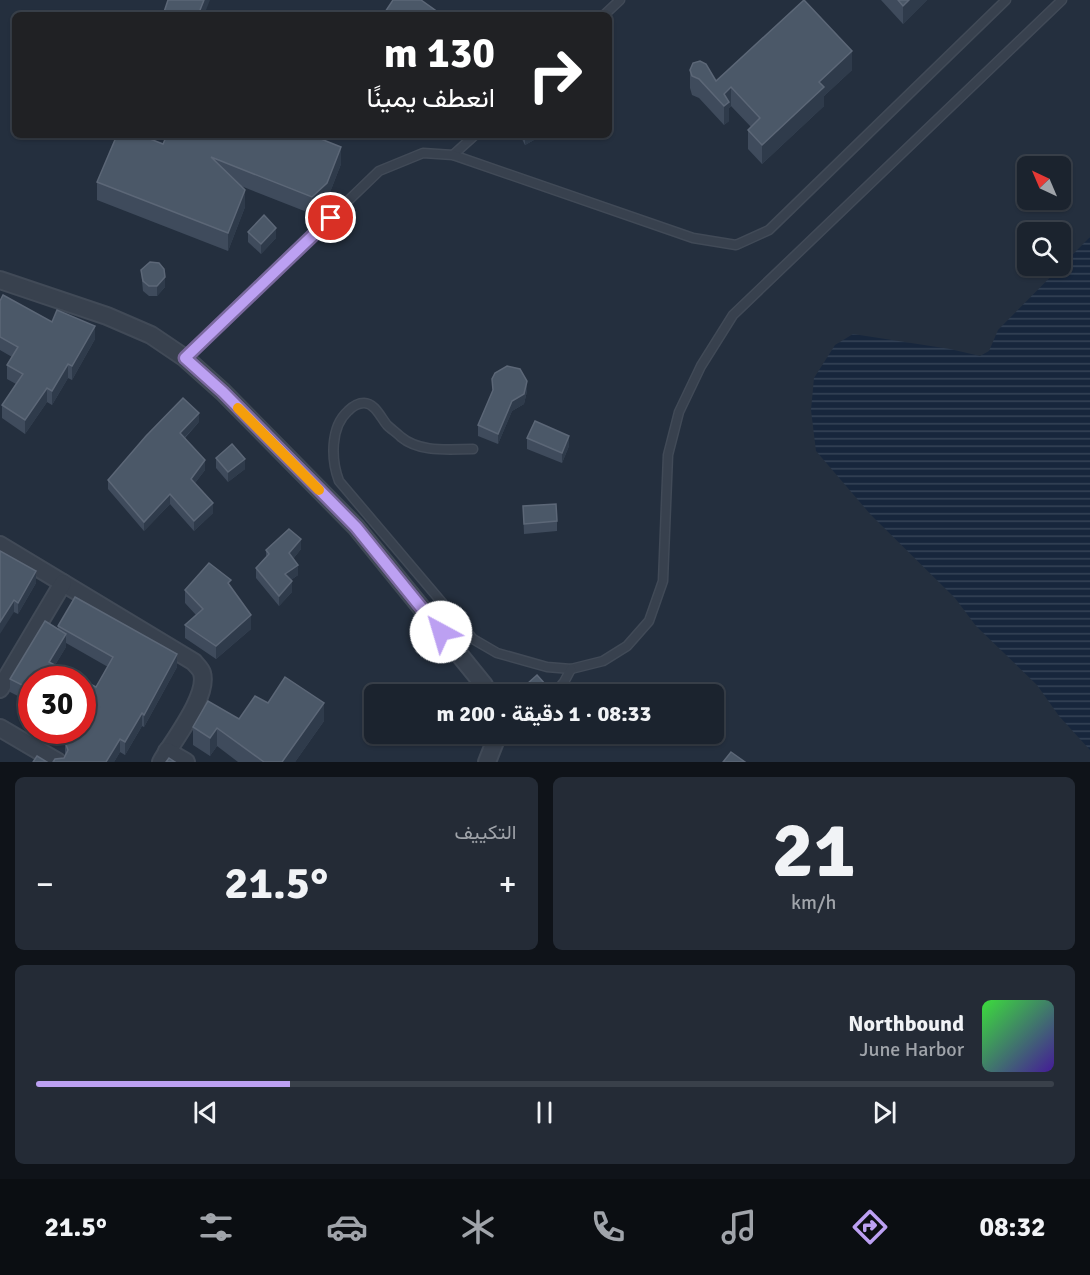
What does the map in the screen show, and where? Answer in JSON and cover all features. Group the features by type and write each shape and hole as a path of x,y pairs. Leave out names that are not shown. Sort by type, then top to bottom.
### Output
{"street":[{"path":"0,280 108,316 150,335 185,358 223,392 356,527 483,684"},
{"path":"0,545 194,662 202,672 202,685 197,701 164,756 186,762"},
{"path":"0,689 63,582"},
{"path":"0,728 58,762"},
{"path":"487,762 494,744"}],"lane":[{"path":"607,12 620,0"},
{"path":"185,358 379,171 423,153 453,155 693,238 736,245 769,230 1006,0"},
{"path":"473,449 426,448 407,442 388,426 373,406 364,403 354,406 344,415 337,427 334,469 339,481 473,639 497,653 547,667 571,669 603,662 627,646 649,621 663,581 668,455 679,412 701,366 733,315 1062,0"},
{"path":"453,155 471,138"},
{"path":"562,684 571,669"}],"water":[{"path":"1090,237 1090,750 1059,716 1037,685 976,626 955,598 871,515 816,451 811,410 814,378 835,345 853,334 980,356 989,351 998,330 1051,276 1071,276 1071,256"}],"building":[{"path":"168,0 204,0 199,12 164,12"},
{"path":"393,0 421,0 438,12 385,12"},
{"path":"804,0 852,51 819,82 824,87 762,145 748,130 760,118 731,87 724,94 729,102 724,106 699,79 692,76 690,70 693,63 700,61 706,64 716,81"},
{"path":"898,0 909,0 903,6"},
{"path":"116,138 148,138 163,144 166,138 318,138 341,147 327,183 312,197 211,157 245,190 228,233 97,182"},
{"path":"264,215 276,228 261,244 248,232"},
{"path":"150,262 159,263 164,269 165,277 157,286 149,286 143,281 141,270"},
{"path":"3,295 52,322 57,310 95,326 72,366 68,364 52,391 47,388 25,420 2,405 23,374 7,365 18,347 0,337 0,301"},
{"path":"507,366 520,369 527,381 524,394 512,401 498,434 478,425 493,390 492,379 495,373"},
{"path":"183,398 199,413 180,433 205,460 191,479 213,503 194,521 170,494 144,522 108,480"},
{"path":"535,421 569,436 562,453 527,438"},
{"path":"232,444 245,459 228,472 216,458"},
{"path":"556,504 557,521 524,524 523,506"},
{"path":"289,529 301,539 289,553 298,565 285,574 292,581 279,596 256,568 269,554 266,550"},
{"path":"0,551 36,571 18,603 14,600 0,622"},
{"path":"209,563 231,580 228,583 251,615 216,646 185,625 203,609 185,590"},
{"path":"75,597 177,654 144,715 142,713 125,742 120,739 106,762 53,762 55,759 64,758 68,750 66,744 96,744 96,687 113,657 58,626"},
{"path":"45,621 66,634 49,662 56,666 18,666 18,683 10,679"},
{"path":"537,675 545,684 527,684"},
{"path":"285,677 324,703 282,762 264,762 217,728 210,738 193,727 208,701 239,719 255,696 268,703"},
{"path":"731,752 745,762 723,762"},
{"path":"37,756 47,762 33,762"}],"slow traffic":[{"path":"238,408 319,490"}],"route":[{"path":"331,218 185,358 223,392 356,527 441,632"}]}
